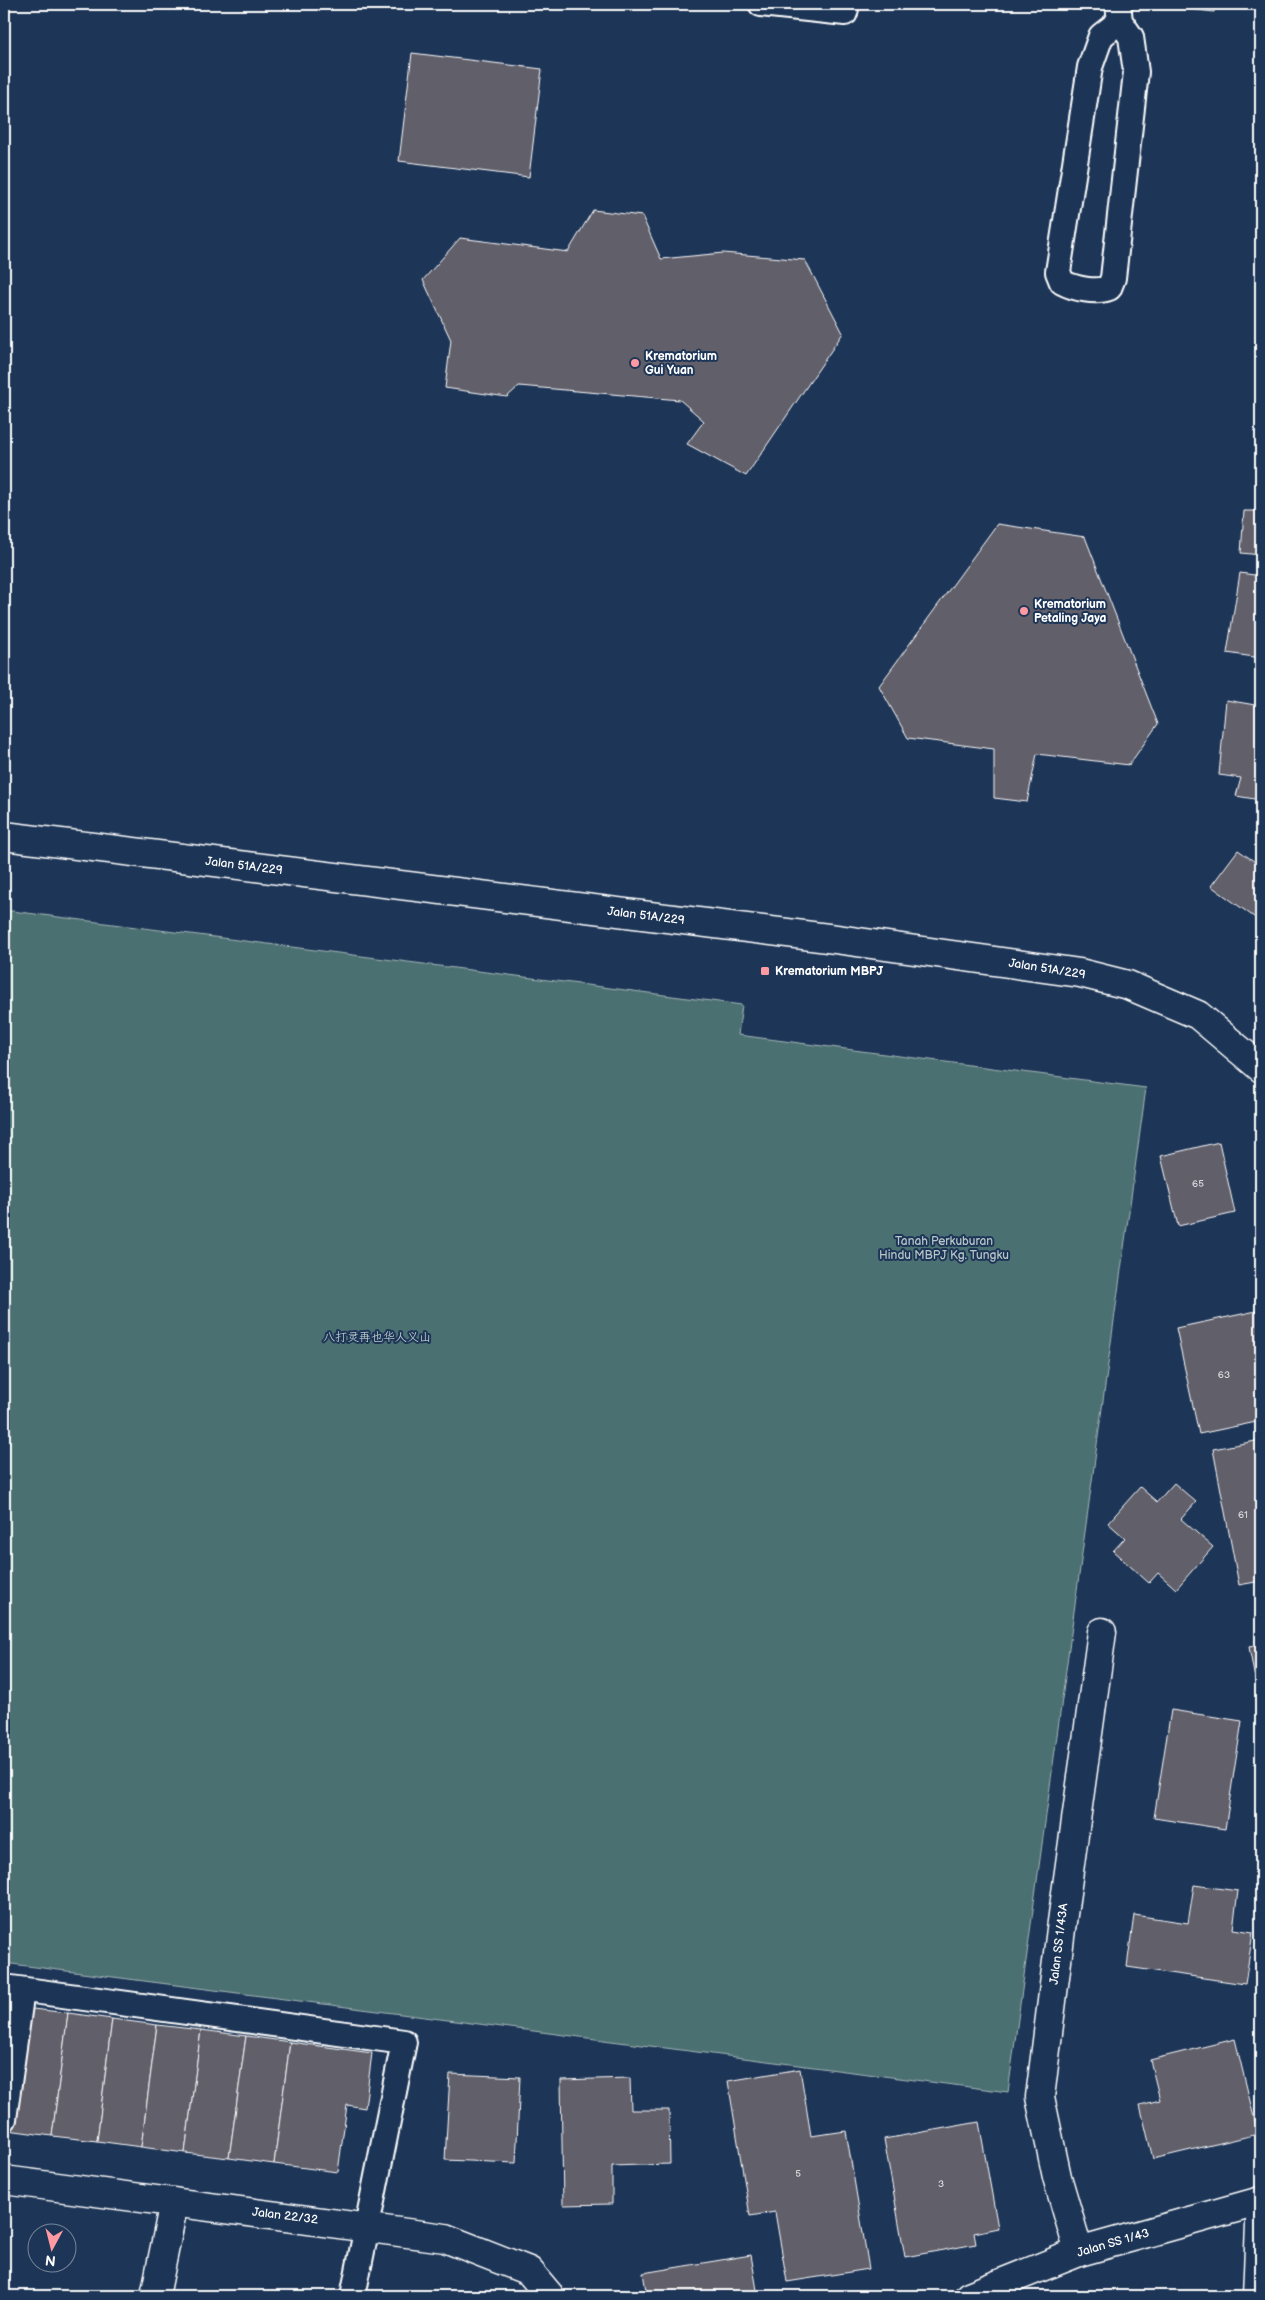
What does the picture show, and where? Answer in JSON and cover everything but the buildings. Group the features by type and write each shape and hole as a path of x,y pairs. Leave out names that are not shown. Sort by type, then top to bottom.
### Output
{"street":[{"name":"Jalan 51A/229","path":"4,836 826,938 1080,973 1128,984 1198,1015 1261,1068"},
{"name":"Jalan SS 1/43A","path":"1079,2252 1057,2177 1040,2097 1102,1632"},
{"name":"Jalan 22/32","path":"4,2180 445,2238 529,2271 550,2296"},
{"name":"Jalan SS 1/43","path":"969,2296 1079,2252 1261,2201"},
{"path":"1257,2296 1261,2201"},
{"path":"155,2296 174,2202"}],"lane":[{"path":"761,4 845,14 847,4"},
{"path":"1119,12 1131,37 1136,72 1113,278 1109,288 1102,291 1070,287 1062,282 1058,272 1090,67 1101,36 1119,12"},
{"path":"4,2120 13,1988 404,2042 353,2296"}],"green space":[{"name":"八打灵再也华人义山","path":"4,910 742,1005 738,1035 1146,1088 1008,2092 4,1963"}],"place":[{"name":"Krematorium Gui Yuan","path":"635,363"},
{"name":"Krematorium Petaling Jaya","path":"1024,611"},
{"name":"Krematorium MBPJ","path":"765,971"}],"park label":[{"name":"Tanah Perkuburan Hindu MBPJ Kg. Tungku","path":"944,1248"}]}
